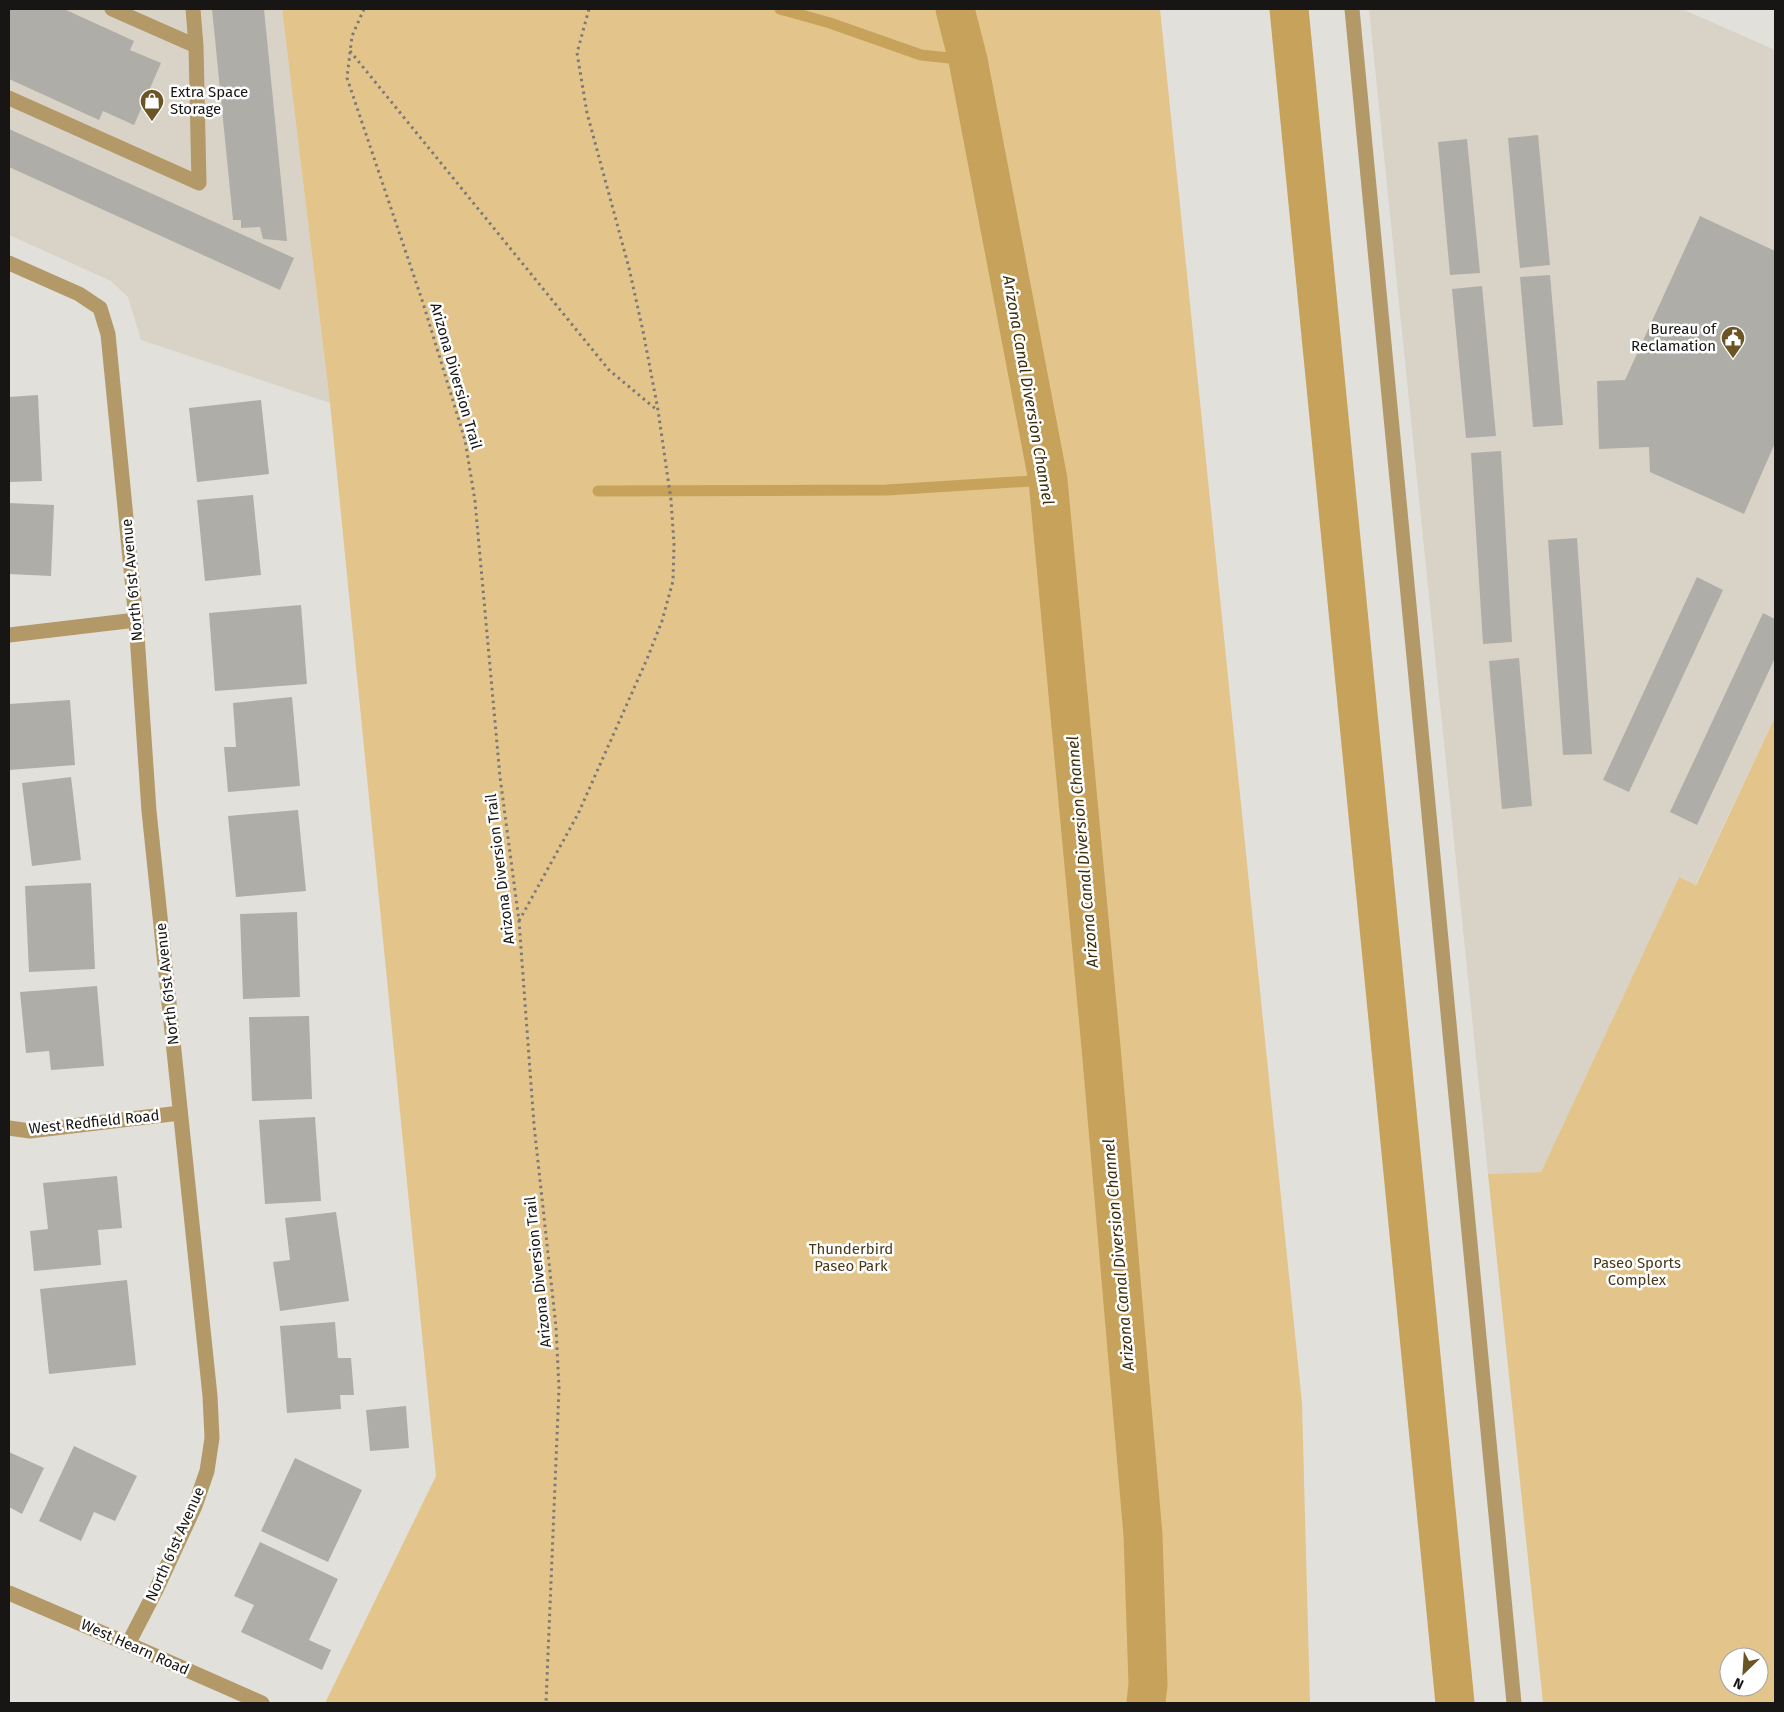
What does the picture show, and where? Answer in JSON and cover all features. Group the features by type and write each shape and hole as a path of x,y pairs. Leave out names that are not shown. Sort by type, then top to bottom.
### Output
{"street":[{"path":"112,9 196,46"},
{"path":"9,98 200,184 196,46 193,9"},
{"path":"1352,9 1514,1703"},
{"name":"North 61st Avenue","path":"9,263 79,294 100,308 108,334 136,620 149,811 210,1396 212,1438 208,1471 195,1506 156,1590 128,1644"},
{"path":"9,635 136,620"},
{"name":"West Redfield Road","path":"9,1128 30,1131 180,1113"},
{"name":"West Hearn Road","path":"9,1593 262,1703"}],"path":[{"name":"Arizona Diversion Trail","path":"364,9 352,36 347,78 423,303 465,440 475,502 500,777 519,921 534,1125 556,1327 559,1388 552,1512 546,1703"},
{"path":"519,921 578,814 647,659 662,621 673,581 674,544 671,500 658,410 629,268 585,104 577,53 590,9"},
{"path":"350,52 609,370 658,410"}],"shaded area":[{"name":"Extra Space Storage","path":"9,9 282,9 330,403 141,340 128,297 111,281 9,235"},
{"path":"1369,9 1682,9 1775,50 1775,717 1695,885 1679,877 1541,1172 1488,1174"}],"green space":[{"name":"Thunderbird Paseo Park","path":"282,9 1160,9 1302,1403 1310,1703 325,1703 436,1476 330,403"},
{"name":"Paseo Sports Complex","path":"1775,717 1775,1703 1543,1703 1488,1174 1541,1172 1679,877 1696,885"}],"building":[{"path":"9,9 64,9 134,41 130,50 161,63 134,125 103,111 99,120 9,79"},
{"path":"212,9 264,9 287,241 263,239 260,227 241,228 241,220 233,220"},
{"path":"9,129 294,258 280,290 9,167"},
{"path":"1538,135 1550,265 1520,268 1508,138"},
{"path":"1467,139 1480,273 1450,275 1438,142"},
{"path":"1700,216 1775,251 1775,443 1744,514 1650,472 1649,447 1599,449 1597,381 1625,380"},
{"path":"1550,275 1563,425 1533,427 1520,277"},
{"path":"1482,286 1496,436 1466,438 1452,289"},
{"path":"38,395 42,481 9,482 9,397"},
{"path":"261,400 269,474 197,482 189,408"},
{"path":"1501,451 1512,642 1483,644 1471,453"},
{"path":"253,495 261,575 205,581 197,500"},
{"path":"9,503 54,505 51,576 9,574"},
{"path":"1577,538 1592,754 1563,755 1548,540"},
{"path":"1697,577 1723,590 1629,792 1603,780"},
{"path":"301,605 307,684 215,691 209,613"},
{"path":"1763,613 1775,619 1775,658 1697,825 1670,812"},
{"path":"1519,658 1532,806 1502,809 1489,661"},
{"path":"292,697 300,786 228,792 224,747 236,747 233,703"},
{"path":"70,700 75,765 9,770 9,704"},
{"path":"71,777 81,860 32,866 22,783"},
{"path":"298,810 306,891 236,897 228,816"},
{"path":"91,883 95,969 29,972 25,886"},
{"path":"297,912 300,997 243,999 240,914"},
{"path":"97,986 104,1066 51,1070 49,1051 26,1053 20,992"},
{"path":"309,1016 312,1099 252,1101 249,1017"},
{"path":"315,1117 321,1201 265,1204 259,1120"},
{"path":"117,1176 122,1228 98,1230 101,1265 34,1271 30,1231 48,1229 43,1183"},
{"path":"336,1212 349,1301 280,1311 273,1262 290,1260 285,1218"},
{"path":"127,1280 136,1365 49,1374 40,1289"},
{"path":"335,1322 338,1358 351,1358 354,1395 340,1395 341,1409 287,1413 280,1326"},
{"path":"406,1406 409,1448 370,1451 366,1410"},
{"path":"74,1446 137,1476 115,1521 94,1512 81,1541 39,1521"},
{"path":"9,1452 44,1468 22,1514 9,1507"},
{"path":"295,1458 362,1490 328,1562 261,1531"},
{"path":"260,1542 338,1579 309,1640 331,1650 322,1670 241,1632 254,1605 234,1596"}],"waterway":[{"path":"780,9 830,23 921,55 968,60"},
{"name":"Arizona Canal Diversion Channel","path":"955,9 968,60 1048,480 1101,1047 1143,1535 1148,1684 1146,1703"},
{"path":"1289,9 1455,1703"},
{"path":"598,491 887,490 1048,480"}],"place":[{"name":"Extra Space Storage","path":"152,122"},
{"name":"Bureau of Reclamation","path":"1733,359"}]}
